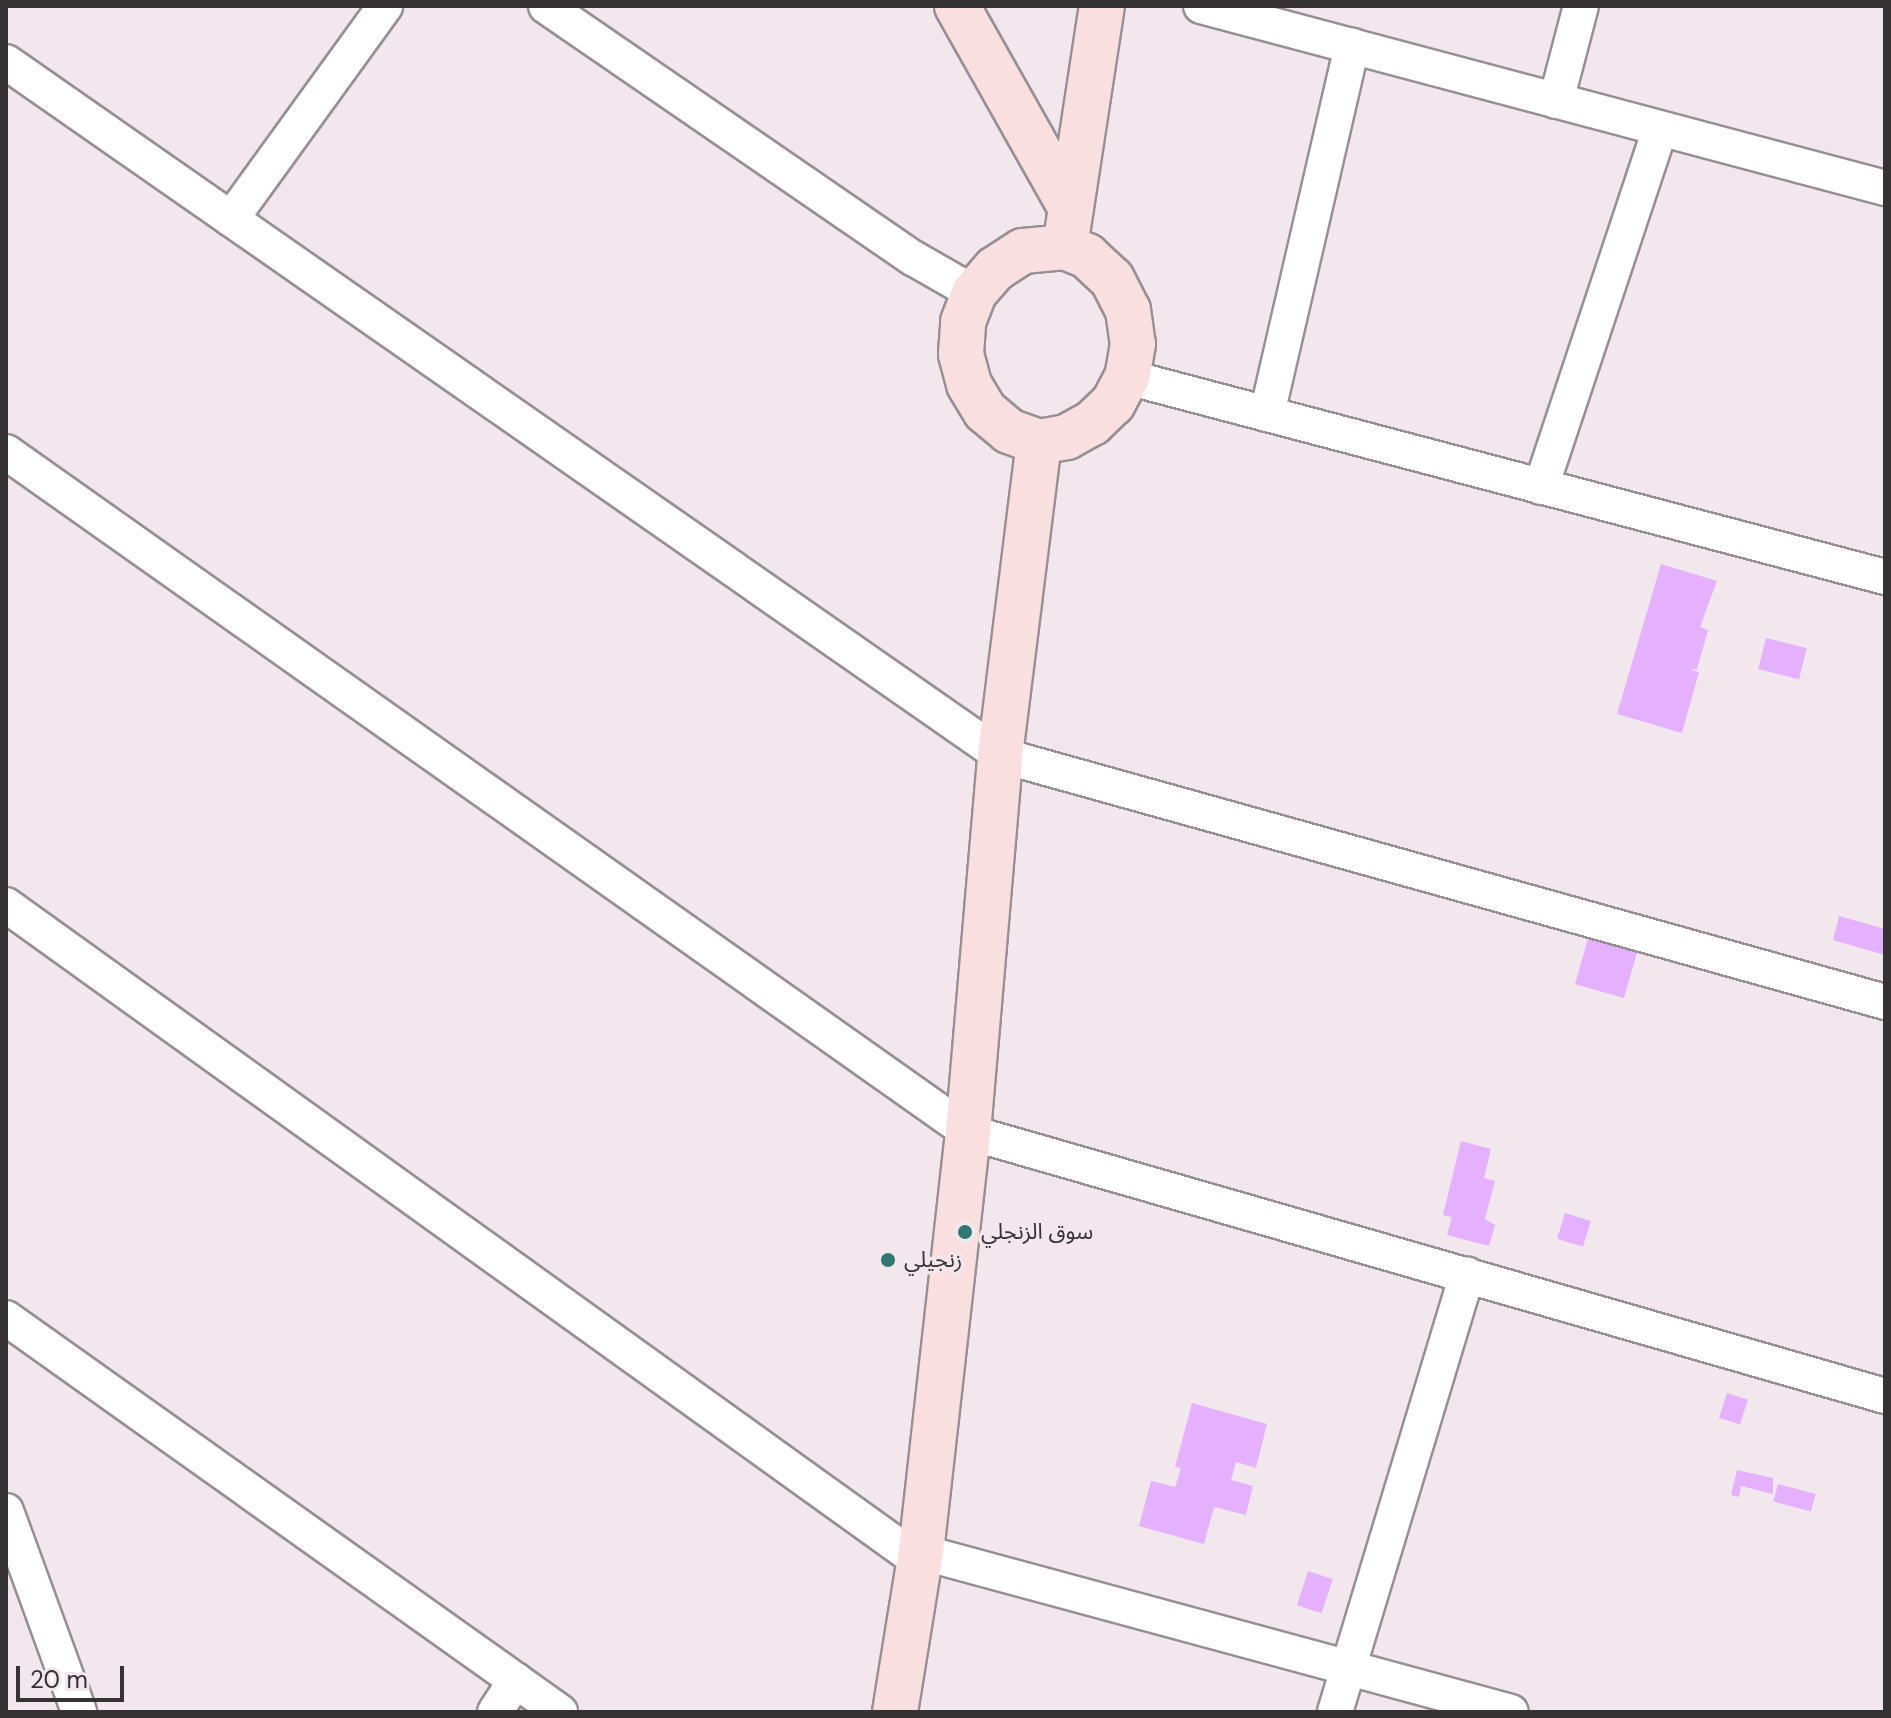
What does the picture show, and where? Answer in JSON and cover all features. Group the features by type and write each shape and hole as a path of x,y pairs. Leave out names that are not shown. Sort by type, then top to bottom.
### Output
{"main road":[{"path":"957,6 1068,228 1087,256 1112,279 1128,310 1133,344 1127,377 1092,423 1067,437 1039,442 1009,431 985,411 969,384 961,354 963,322 974,293 995,269 1068,228"},
{"path":"1068,228 1102,6"},
{"path":"895,1712 920,1556 968,1132 1000,755 1039,442"}],"street":[{"path":"231,219 385,6"},
{"path":"546,6 913,258 974,293"},
{"path":"1201,6 1885,188"},
{"path":"1556,101 1581,6"},
{"path":"1267,414 1352,46"},
{"path":"6,62 1000,755 1885,1002"},
{"path":"1541,487 1660,129"},
{"path":"1127,377 1885,577"},
{"path":"6,452 968,1132 1885,1396"},
{"path":"6,905 920,1556 1511,1712"},
{"path":"1335,1712 1467,1275"},
{"path":"6,1318 560,1712"},
{"path":"6,1511 79,1712"},
{"path":"495,1712 516,1680"}],"building":[{"path":"1661,564 1717,581 1700,627 1708,630 1697,669 1691,670 1699,672 1682,733 1617,714"},
{"path":"1766,638 1807,648 1799,679 1758,669"},
{"path":"1839,916 1885,929 1885,955 1833,940"},
{"path":"1589,935 1638,949 1624,998 1575,984"},
{"path":"1461,1141 1491,1149 1484,1178 1495,1181 1485,1219 1495,1225 1489,1246 1447,1235 1452,1217 1443,1215"},
{"path":"1565,1213 1591,1221 1583,1247 1557,1239"},
{"path":"1727,1393 1748,1400 1740,1425 1719,1418"},
{"path":"1192,1403 1267,1424 1256,1468 1236,1462 1231,1480 1253,1486 1246,1515 1214,1507 1204,1544 1139,1526 1151,1481 1175,1487 1181,1468 1175,1467"},
{"path":"1737,1470 1773,1478 1773,1494 1741,1486 1739,1497 1731,1495"},
{"path":"1778,1484 1816,1494 1811,1511 1773,1501"},
{"path":"1308,1571 1333,1579 1322,1613 1297,1605"}],"place":[{"name":"سوق الزنجلي","path":"965,1232"},
{"name":"زنجيلي","path":"888,1260"}]}
